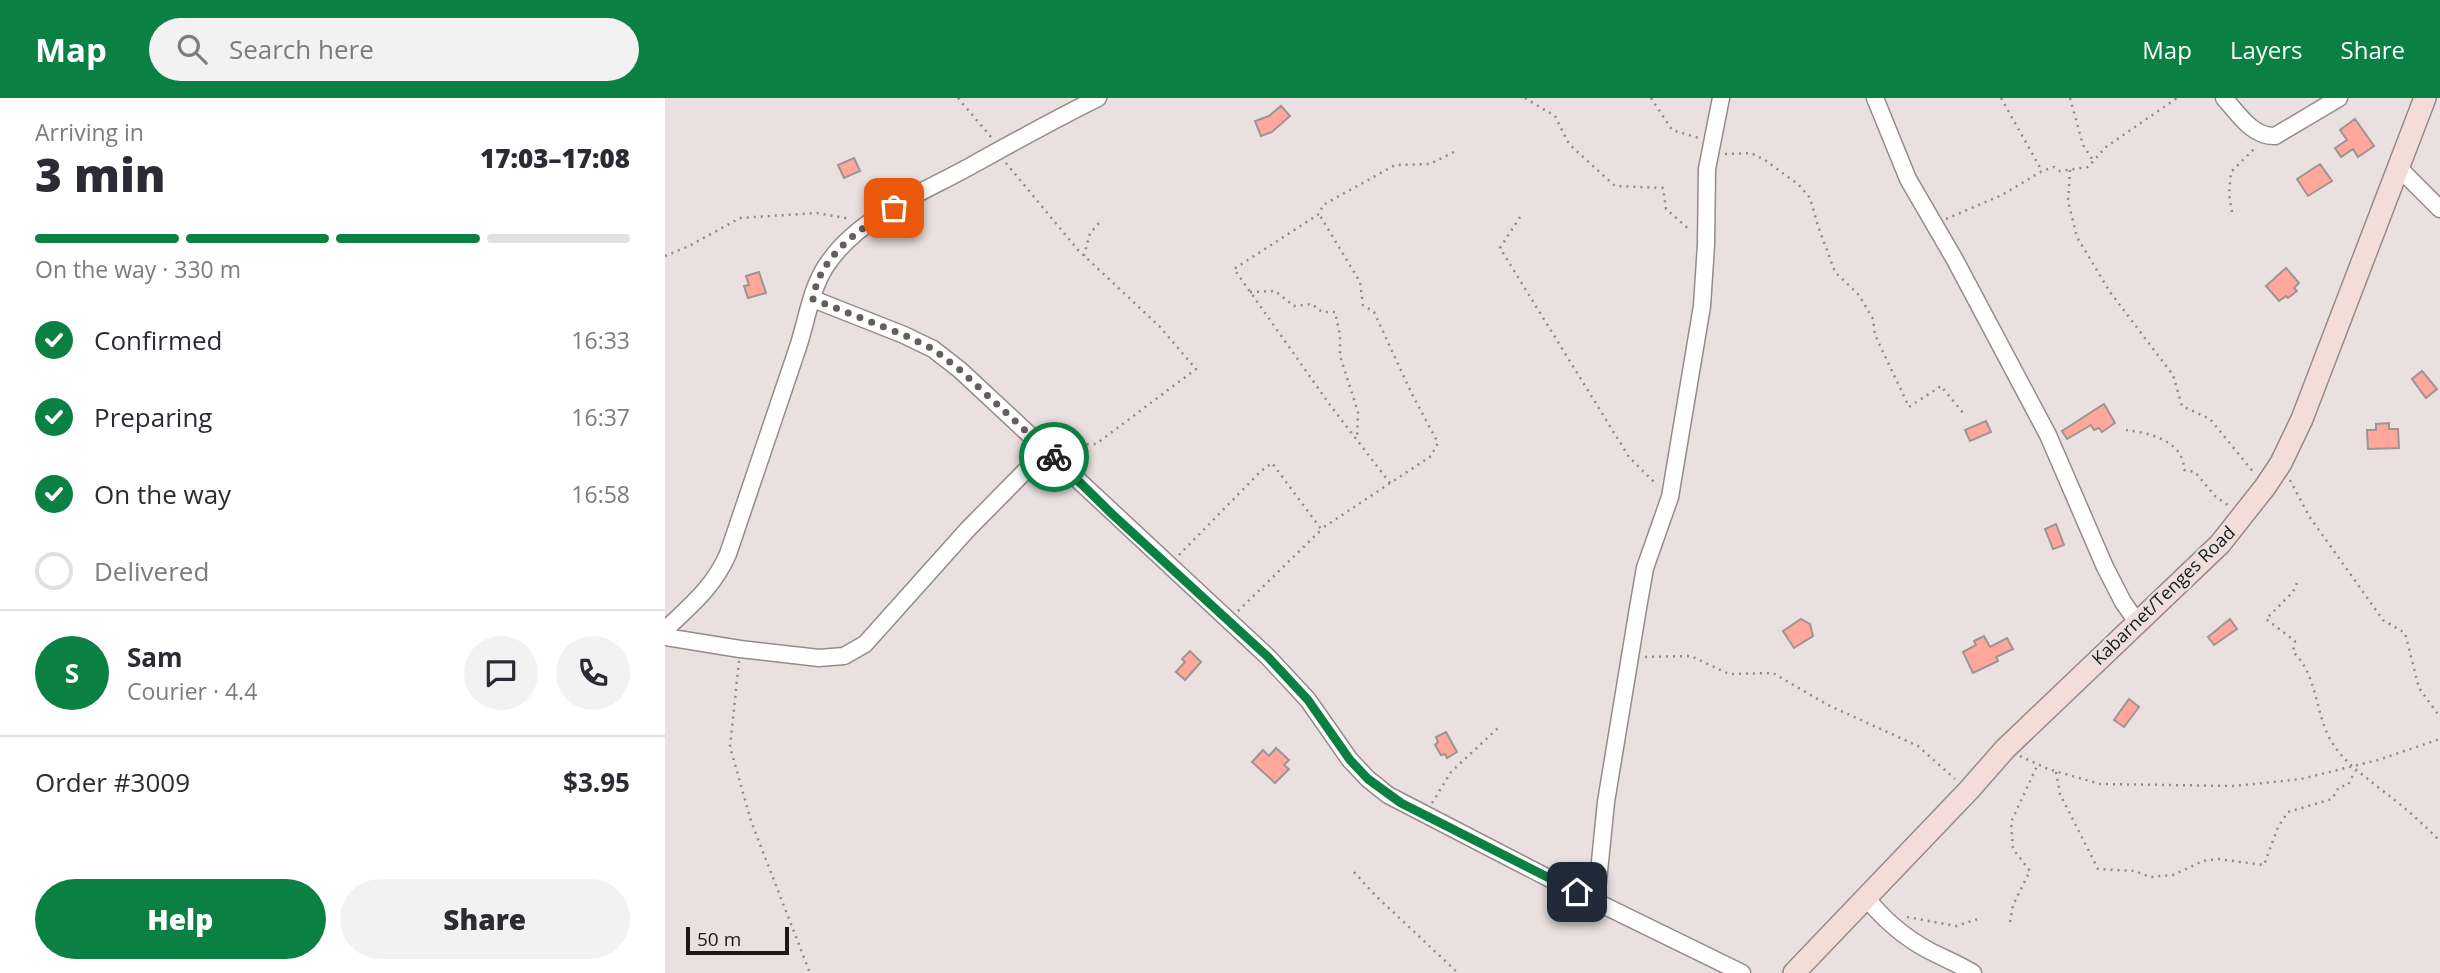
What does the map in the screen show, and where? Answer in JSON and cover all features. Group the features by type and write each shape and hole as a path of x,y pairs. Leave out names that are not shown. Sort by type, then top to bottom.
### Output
{"street":[{"path":"665,630 711,584 728,554 813,299 815,285 831,258 854,235 872,222 1000,148 1098,98"},
{"path":"1596,901 1606,802 1645,568 1669,497 1702,306 1707,169 1721,98"},
{"path":"1875,98 1908,179 2049,435 2105,567 2137,622"},
{"path":"2224,98 2254,130 2264,136 2275,136 2339,98"},
{"name":"Kabarnet/Tenges Road","path":"1794,973 2005,749 2212,552 2265,487 2281,463 2302,419 2425,98"},
{"path":"2398,167 2440,209"},
{"path":"813,299 933,349 960,370 1268,657 1308,700 1350,760 1388,795 1742,973"},
{"path":"665,637 819,658 844,656 865,644 968,529 1049,452"},
{"path":"1865,896 1880,914 1925,949 1973,973"}],"path":[{"path":"958,98 1000,148 1005,162 1084,256 1160,327 1196,369 1096,444 1062,443 1049,452"},
{"path":"1525,98 1555,116 1569,144 1615,186 1663,188 1666,209 1706,245"},
{"path":"1651,98 1672,130 1723,145 1725,155 1751,153 1799,185 1810,198 1835,272 1859,295 1873,319 1875,335 1909,407 1941,386 1964,414"},
{"path":"2001,98 2042,170"},
{"path":"2070,98 2083,145 2094,162"},
{"path":"1933,224 2002,195 2042,170 2054,167 2060,171 2088,167 2106,147 2178,98"},
{"path":"2231,212 2231,172 2258,144"},
{"path":"1390,483 1234,269 1319,214 1323,205 1395,165 1430,164 1458,150"},
{"path":"2070,170 2069,201 2077,237 2110,292 2173,375 2182,406 2210,419 2265,487"},
{"path":"665,256 740,218 817,213 872,222"},
{"path":"1228,620 1321,530 1431,456 1438,443 1374,312 1363,305 1360,282 1319,214"},
{"path":"1520,216 1500,248 1629,457 1669,497"},
{"path":"1084,256 1090,233 1099,223"},
{"path":"1249,292 1275,290 1294,306 1312,304 1322,312 1335,312 1340,335 1340,356 1359,412 1357,439"},
{"path":"2126,430 2145,432 2164,440 2179,451 2184,460 2184,470 2195,472 2215,496 2243,516"},
{"path":"1168,566 1272,463 1321,530"},
{"path":"2281,463 2309,516 2383,620 2405,632 2419,688 2440,717"},
{"path":"2297,583 2293,592 2266,619 2295,641 2293,652 2304,662 2315,691 2322,722 2332,743 2350,767 2420,821 2440,841"},
{"path":"740,649 730,747 751,821 810,973"},
{"path":"1631,657 1691,656 1729,674 1773,673 1828,705 1918,746 1969,790"},
{"path":"1425,815 1451,772 1498,728"},
{"path":"2005,749 2056,772 2100,784 2235,786 2301,779 2350,767 2440,738"},
{"path":"2010,922 2014,905 2030,871 2014,849 2011,822 2038,764"},
{"path":"2056,772 2060,794 2098,869 2135,871 2150,877 2173,875 2203,861 2218,859 2264,865 2278,827 2288,812 2332,799 2339,787 2348,785 2355,771"},
{"path":"1354,872 1458,973"},
{"path":"1880,914 1956,926 1978,919"}],"building":[{"path":"1281,106 1290,116 1272,132 1261,136 1255,121 1269,116"},
{"path":"2355,119 2374,146 2358,157 2353,149 2341,157 2335,148 2347,140 2340,130"},
{"path":"854,158 860,171 844,178 838,165"},
{"path":"2320,164 2332,181 2308,196 2297,179"},
{"path":"2286,268 2299,283 2294,288 2297,291 2279,301 2266,286"},
{"path":"759,272 766,293 748,298 744,286 749,285 746,276"},
{"path":"2422,371 2437,389 2426,398 2412,379"},
{"path":"2104,404 2115,423 2102,432 2099,428 2094,430 2091,425 2067,439 2062,431"},
{"path":"1986,421 1991,432 1970,441 1965,430"},
{"path":"2389,423 2389,429 2398,429 2399,448 2368,449 2367,430 2376,430 2376,424"},
{"path":"2056,524 2064,545 2053,549 2045,529"},
{"path":"1801,619 1810,624 1813,636 1794,648 1783,631"},
{"path":"2230,619 2237,629 2214,645 2208,637"},
{"path":"1984,636 1990,647 2007,638 2013,649 1996,657 1998,661 1973,673 1963,652 1976,645 1974,641"},
{"path":"1190,651 1201,662 1185,680 1176,672 1185,662 1182,659"},
{"path":"2129,699 2139,707 2124,727 2114,720"},
{"path":"1446,732 1457,752 1447,758 1445,754 1441,755 1435,745 1438,742 1436,737"},
{"path":"1276,748 1289,760 1284,765 1289,769 1275,783 1252,762 1263,750 1269,756"}],"way so far":[{"path":"894,208 854,235 831,258 815,285 813,299 933,349 960,370 1054,457"}],"route":[{"path":"1054,457 1268,657 1308,700 1350,760 1368,779 1401,803 1577,892"}]}
